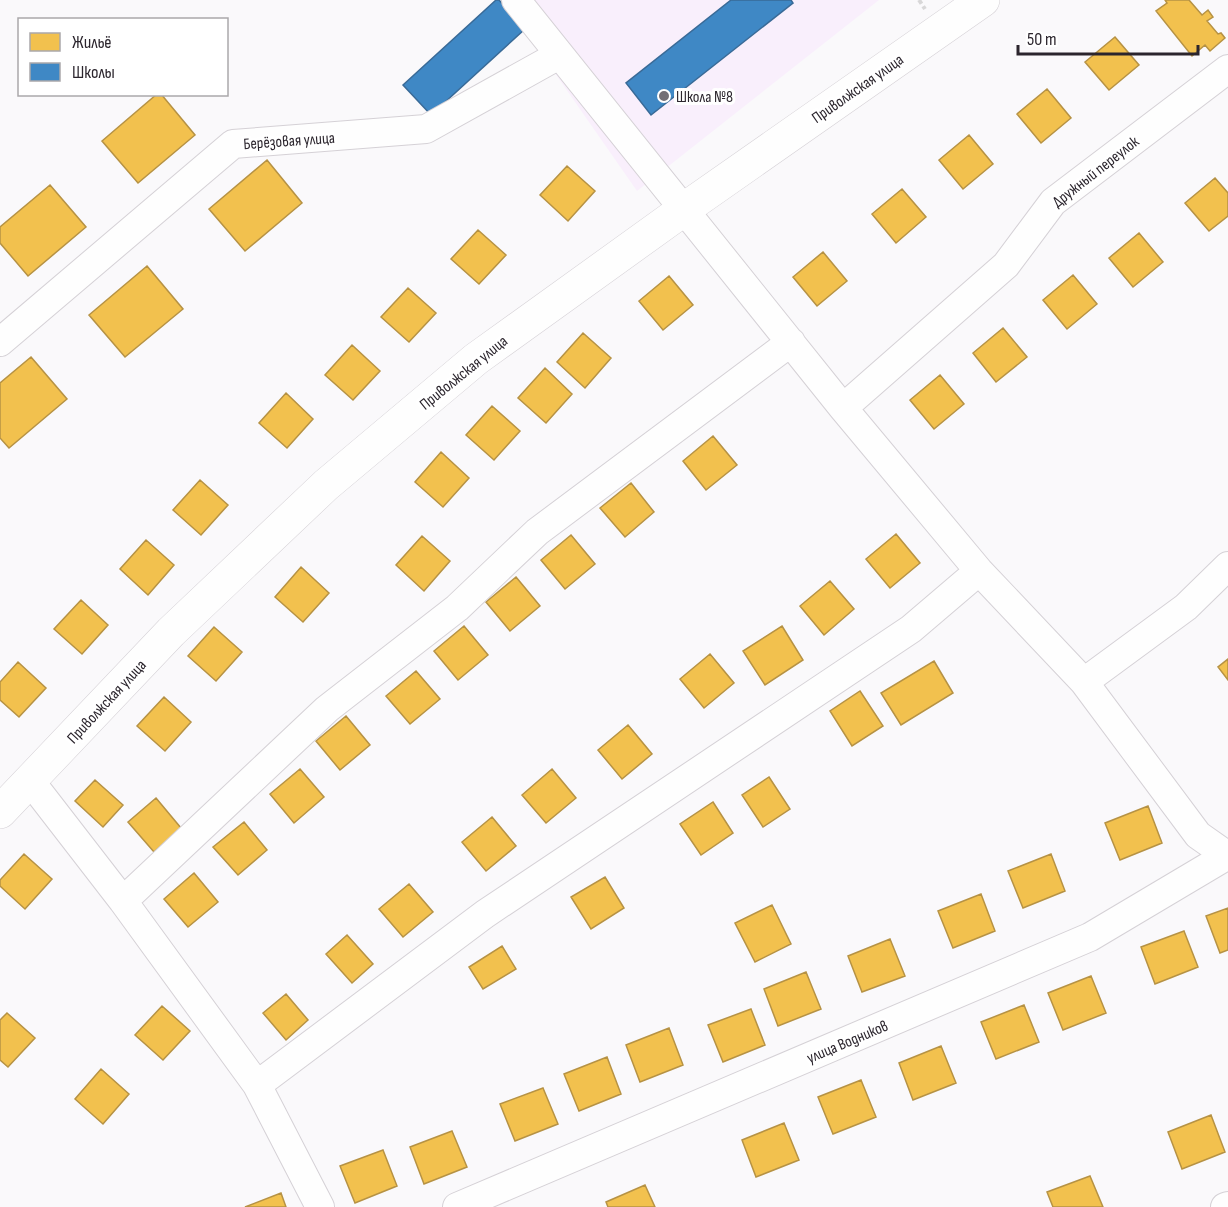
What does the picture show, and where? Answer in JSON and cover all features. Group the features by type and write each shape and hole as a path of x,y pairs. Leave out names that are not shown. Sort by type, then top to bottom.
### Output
{"main road":[{"name":"Приволжская улица","path":"0,812 31,782 171,632 326,485 476,359 683,210 983,0"}],"street":[{"path":"516,0 843,408 979,571 1084,682 1198,835 1228,856"},
{"name":"Берёзовая улица","path":"0,342 233,144 426,129 559,55"},
{"name":"Дружный переулок","path":"843,408 1006,265 1053,201 1228,69"},
{"path":"123,901 327,709 457,608 537,532 791,342"},
{"path":"1084,682 1186,607 1228,566"},
{"path":"257,1085 484,914 911,629 979,571"},
{"path":"31,782 123,901 257,1085 320,1207"},
{"name":"улица Водников","path":"457,1207 1090,937 1228,856"}],"shaded area":[{"name":"Школа №8","path":"504,0 879,0 637,191"}],"building: Жильё":[{"path":"1165,0 1189,0 1202,15 1208,10 1213,17 1207,21 1218,34 1221,33 1225,38 1210,51 1205,45 1192,56 1156,11 1167,3"},
{"path":"1115,37 1139,65 1109,90 1085,62"},
{"path":"1047,89 1071,118 1041,143 1017,114"},
{"path":"155,96 163,96 195,135 138,183 102,141"},
{"path":"969,135 993,164 963,189 939,160"},
{"path":"267,160 302,203 245,251 209,209"},
{"path":"567,166 595,191 568,221 540,195"},
{"path":"1215,178 1228,193 1228,216 1209,231 1185,203"},
{"path":"50,185 86,227 28,276 0,243 0,227"},
{"path":"902,189 926,217 896,243 872,214"},
{"path":"478,230 506,255 479,284 451,259"},
{"path":"1139,233 1163,262 1133,287 1109,258"},
{"path":"823,252 847,281 817,306 793,277"},
{"path":"147,266 183,309 125,357 89,315"},
{"path":"1073,275 1097,304 1067,329 1043,300"},
{"path":"669,276 693,305 663,330 639,301"},
{"path":"408,288 436,313 409,342 381,317"},
{"path":"1003,328 1027,357 996,382 973,353"},
{"path":"583,333 611,358 585,388 557,362"},
{"path":"352,345 380,371 353,400 325,375"},
{"path":"31,357 67,399 9,448 0,438 0,383"},
{"path":"545,368 572,394 546,423 518,398"},
{"path":"940,375 964,404 934,429 910,400"},
{"path":"286,393 313,419 287,448 259,423"},
{"path":"492,406 520,431 494,460 466,435"},
{"path":"713,436 737,465 706,490 683,461"},
{"path":"441,452 469,478 443,507 415,482"},
{"path":"200,480 228,505 201,535 173,510"},
{"path":"631,483 654,512 625,537 600,508"},
{"path":"896,534 920,563 890,588 866,559"},
{"path":"571,535 595,564 565,589 541,560"},
{"path":"422,536 450,561 424,591 396,565"},
{"path":"146,540 174,565 148,595 120,569"},
{"path":"301,567 329,593 303,622 275,597"},
{"path":"516,577 540,606 510,631 486,602"},
{"path":"830,581 854,609 824,635 800,606"},
{"path":"81,600 108,625 82,654 54,629"},
{"path":"464,626 488,655 458,680 434,651"},
{"path":"782,626 803,660 765,685 743,651"},
{"path":"214,627 242,652 216,681 188,656"},
{"path":"710,654 734,683 704,708 680,679"},
{"path":"1228,659 1228,680 1218,667"},
{"path":"934,661 953,693 901,725 881,693"},
{"path":"18,662 46,688 19,717 0,700 0,682"},
{"path":"416,671 440,699 410,724 386,696"},
{"path":"860,691 883,726 852,746 830,711"},
{"path":"164,697 191,722 165,751 137,726"},
{"path":"346,716 370,745 340,770 316,741"},
{"path":"628,725 652,754 622,779 598,750"},
{"path":"300,769 324,797 294,823 270,794"},
{"path":"552,769 576,798 546,823 522,795"},
{"path":"769,777 790,809 763,827 742,795"},
{"path":"95,780 123,805 103,827 75,801"},
{"path":"156,798 181,828 154,852 128,822"},
{"path":"713,802 733,833 701,855 680,824"},
{"path":"1148,806 1162,843 1120,860 1105,823"},
{"path":"492,817 516,846 486,871 462,842"},
{"path":"244,822 267,850 238,875 213,847"},
{"path":"24,854 52,879 25,909 0,886 0,880"},
{"path":"1051,854 1065,891 1023,908 1008,871"},
{"path":"194,873 218,902 188,927 164,899"},
{"path":"605,877 624,908 591,929 571,897"},
{"path":"409,884 433,912 403,937 379,909"},
{"path":"981,894 995,931 953,948 938,911"},
{"path":"772,905 791,944 755,962 735,923"},
{"path":"1228,908 1228,950 1220,953 1206,916"},
{"path":"1184,931 1198,967 1155,984 1141,947"},
{"path":"347,935 373,964 352,983 326,954"},
{"path":"890,939 905,976 862,992 848,956"},
{"path":"502,946 516,969 483,989 469,967"},
{"path":"806,972 821,1009 778,1026 764,989"},
{"path":"1091,976 1106,1013 1063,1030 1048,993"},
{"path":"286,994 308,1020 286,1040 263,1013"},
{"path":"1024,1005 1039,1042 996,1059 981,1022"},
{"path":"162,1006 190,1031 163,1060 135,1035"},
{"path":"751,1009 765,1045 723,1062 708,1025"},
{"path":"7,1013 35,1038 8,1067 0,1060 0,1020"},
{"path":"669,1028 683,1065 640,1082 626,1045"},
{"path":"941,1046 956,1083 913,1100 899,1063"},
{"path":"607,1057 621,1094 579,1111 564,1074"},
{"path":"101,1069 129,1094 103,1124 75,1099"},
{"path":"861,1080 876,1117 833,1134 818,1097"},
{"path":"543,1088 558,1124 515,1141 500,1104"},
{"path":"1211,1115 1225,1152 1182,1169 1168,1132"},
{"path":"784,1123 799,1160 756,1177 742,1140"},
{"path":"452,1131 467,1167 424,1184 410,1147"},
{"path":"383,1150 397,1186 355,1203 340,1166"},
{"path":"1090,1176 1103,1207 1053,1207 1047,1192"},
{"path":"645,1185 655,1207 608,1207 606,1202"},
{"path":"281,1193 286,1207 245,1207"}],"building: Школы":[{"path":"496,0 499,0 525,29 431,115 403,85"},
{"path":"731,0 791,0 793,3 651,115 626,83"}],"place":[{"name":"Школа №8","path":"664,96"}]}
